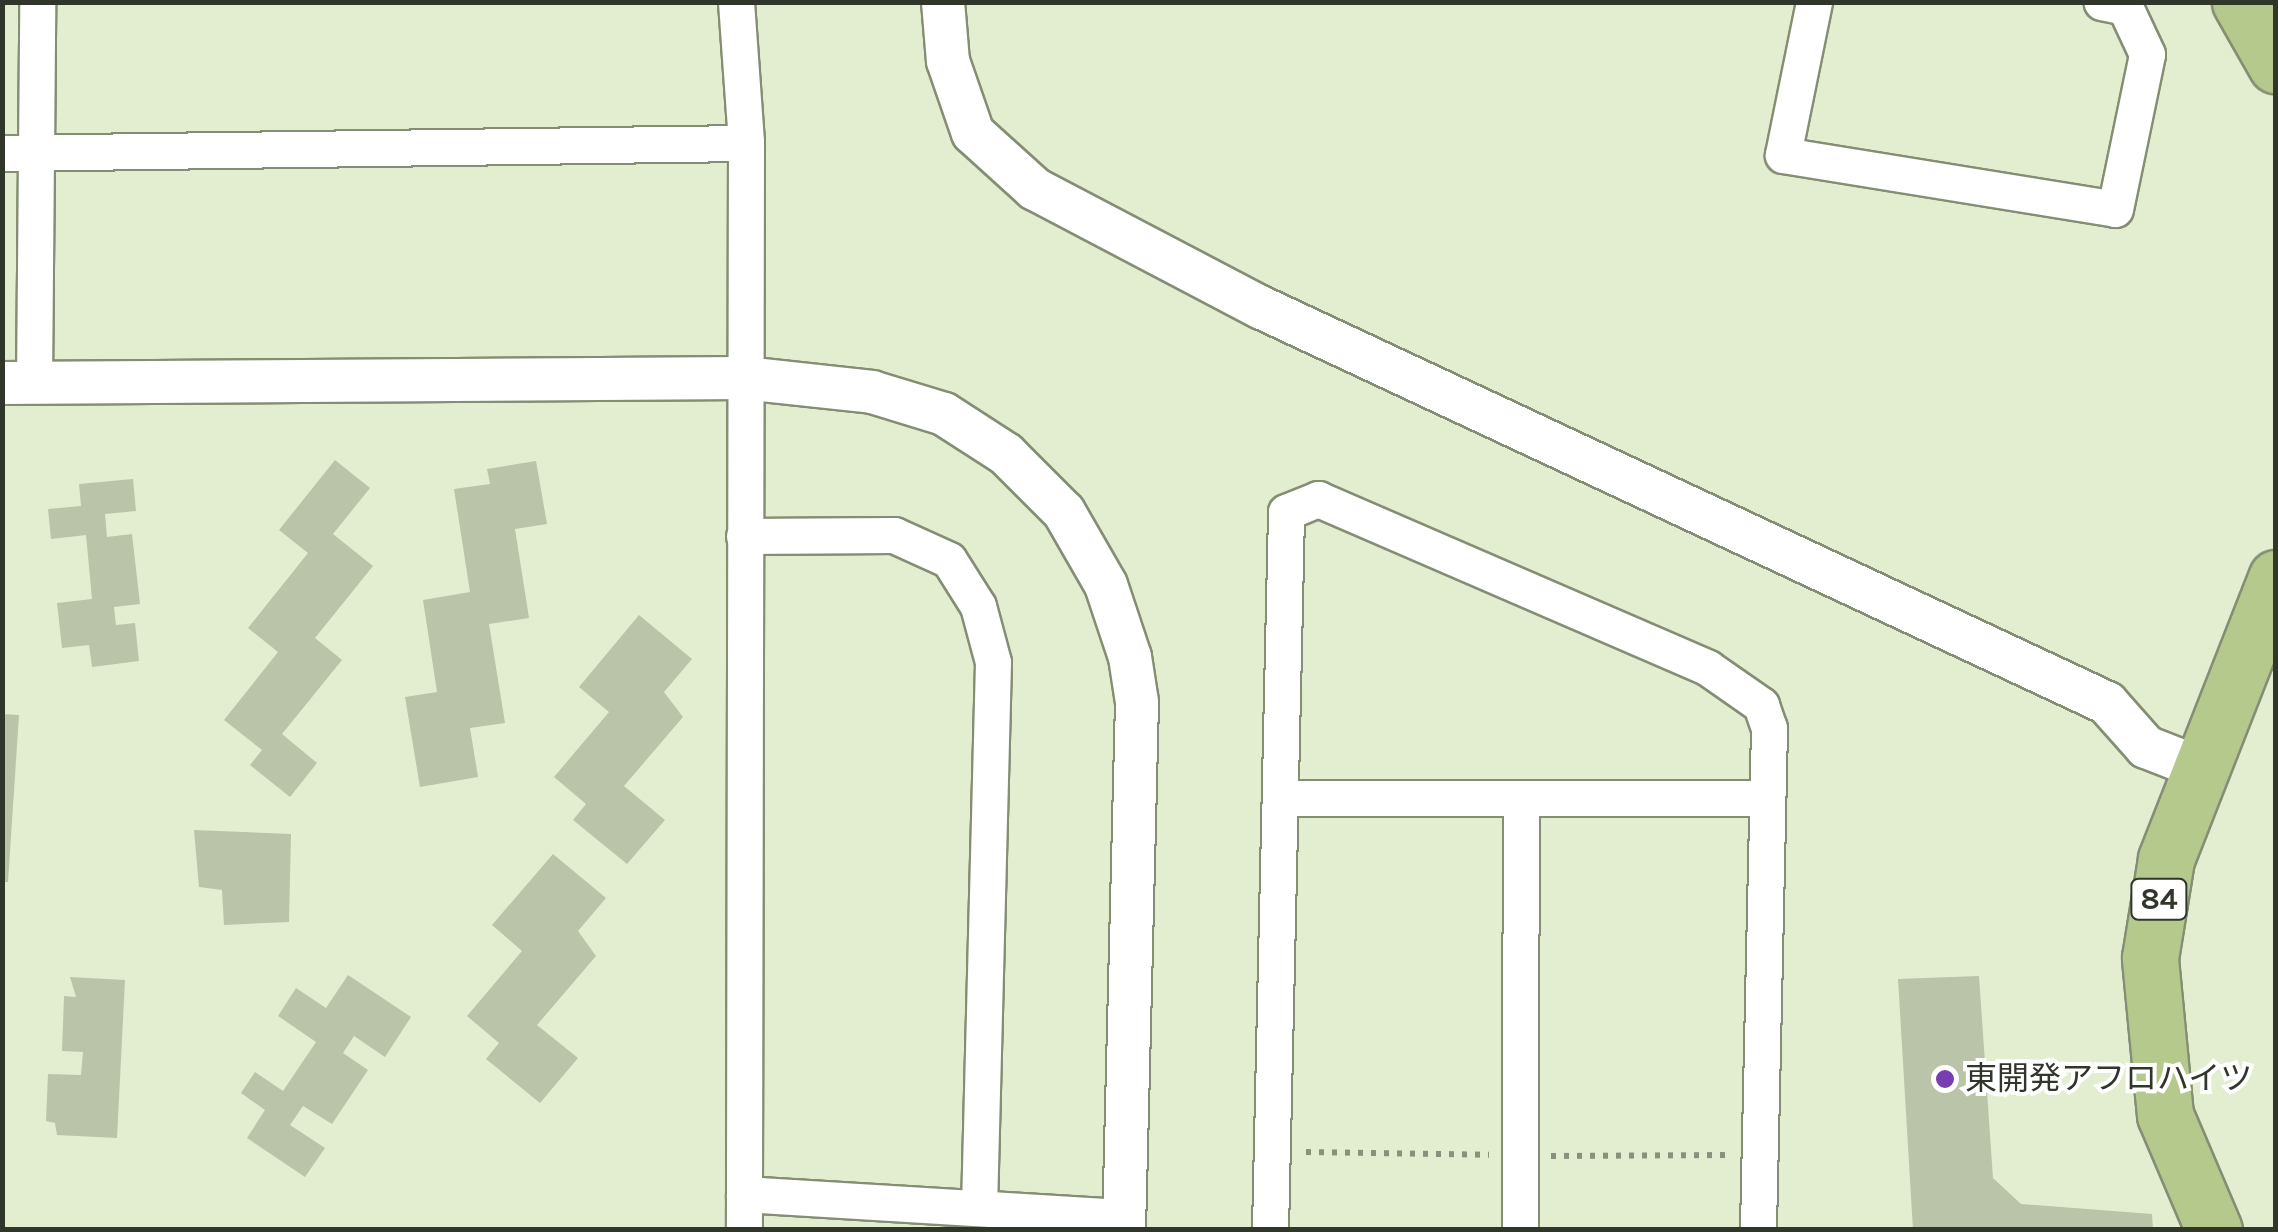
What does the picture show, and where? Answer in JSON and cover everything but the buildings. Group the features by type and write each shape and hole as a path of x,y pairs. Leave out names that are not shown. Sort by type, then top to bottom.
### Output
{"main road":[{"path":"2240,2 2276,66"},
{"name":"84","path":"2214,1230 2165,1116 2150,958 2166,859 2197,767 2276,578"}],"street":[{"path":"37,2 19,153 18,383 744,378 872,392 944,414 1006,454 1064,512 1106,584 1137,702 1124,1223 979,1208 744,1194"},
{"path":"736,2 746,144 744,1230"},
{"path":"943,2 948,60 973,133 1035,189 1260,307 2107,703 2146,747 2197,767"},
{"path":"1814,2 1784,155 2115,210 2148,54 2124,7 2102,2"},
{"path":"19,153 746,144"},
{"path":"1270,1230 1286,512 1318,500 1708,668 1760,705 1768,728 1758,1230"},
{"path":"744,536 894,535 949,560 978,606 993,662 979,1208"},
{"path":"1280,798 1767,798"},
{"path":"1520,1230 1522,798"}],"place":[{"name":"東開発アフロハイツ","path":"1945,1079"}]}
